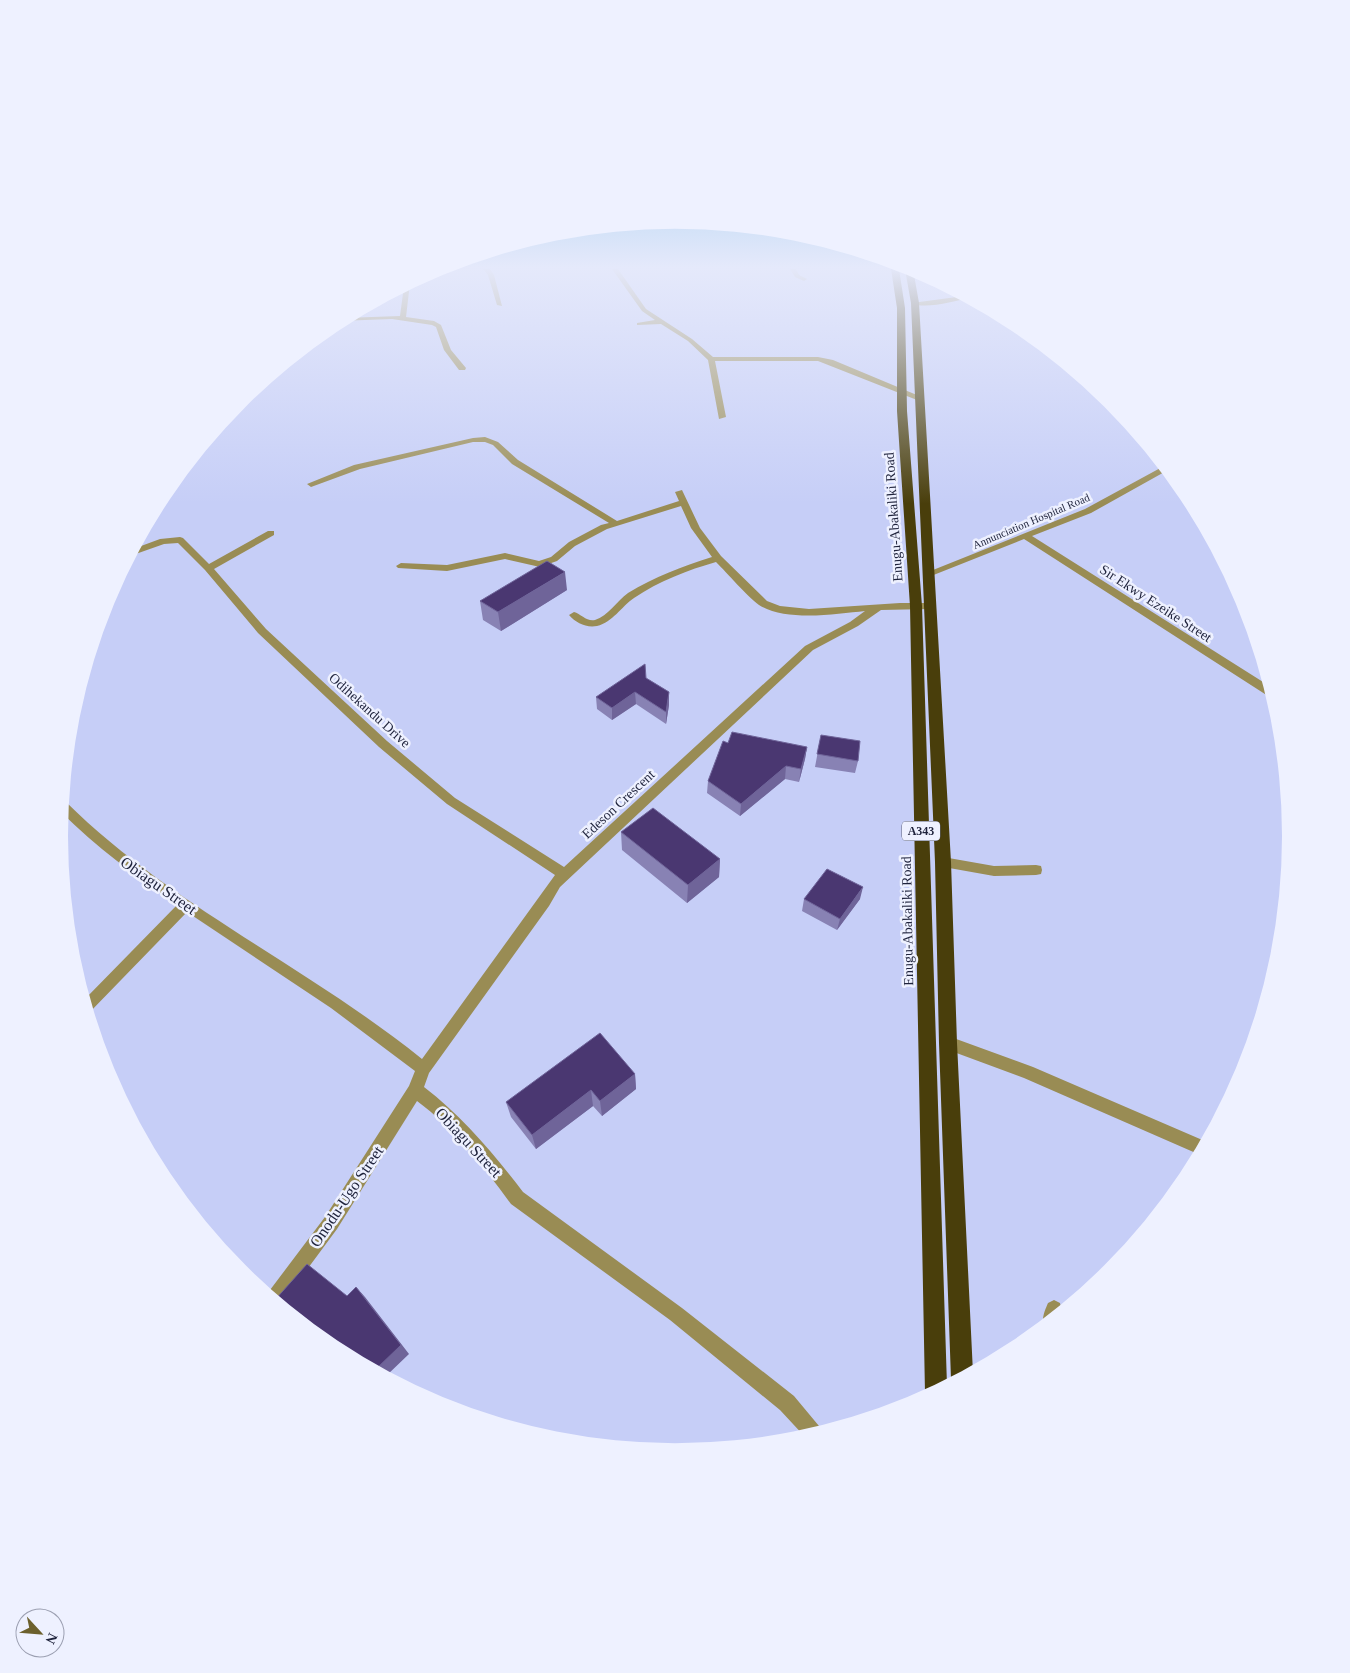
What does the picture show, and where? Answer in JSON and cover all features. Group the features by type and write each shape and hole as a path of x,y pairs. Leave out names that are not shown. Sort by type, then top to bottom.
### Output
{"highway":[{"name":"Enugu-Abakaliki Road","path":"902,347 902,411 923,606 943,862 948,1042 962,1372"},
{"name":"Enugu-Abakaliki Road","path":"917,347 928,574 923,606 936,1385"}],"street":[{"path":"447,347 462,368"},
{"path":"698,347 711,359 722,417"},
{"path":"711,359 818,359 920,398"},
{"path":"311,484 357,466 484,440 499,446 507,456 559,490 586,503 615,523"},
{"path":"352,459 357,463 372,464"},
{"name":"Annunciation Hospital Road","path":"928,574 1088,511 1160,471"},
{"path":"679,492 696,528 718,558 763,603 782,611 796,613 923,606"},
{"path":"400,566 447,568 505,556 540,564 554,559 572,544 604,527 683,502"},
{"path":"208,568 271,533"},
{"name":"Sir Ekwy Ezeike Street","path":"1026,536 1264,688"},
{"name":"Odihekandu Drive","path":"140,550 163,541 180,540 208,568 262,631 383,744 451,801 564,874"},
{"path":"574,615 584,623 594,623 605,619 629,597 665,576 718,558"},
{"name":"Edeson Crescent","path":"423,1068 544,902 555,882 809,648 854,624 878,607"},
{"name":"Obiagu Street","path":"69,811 112,851 143,875 213,923 303,980 394,1044 423,1068"},
{"path":"943,862 994,871 1036,870"},
{"path":"91,1003 186,904"},
{"path":"948,1042 1028,1072 1198,1145"},
{"path":"415,1090 423,1068"},
{"name":"Obiagu Street","path":"415,1090 443,1111 499,1174 517,1198 684,1321 787,1403 810,1428"},
{"name":"Onodu-Ugo Street","path":"277,1295 331,1223 415,1090"}],"building":[{"path":"547,561 565,572 498,612 480,601"},
{"path":"645,664 646,678 669,692 666,712 635,692 612,708 596,697"},
{"path":"732,732 807,747 801,769 786,766 741,804 708,781 723,741 728,743"},
{"path":"821,735 860,741 858,761 817,754"},
{"path":"653,808 720,859 688,885 621,832"},
{"path":"827,869 863,887 840,919 804,899"},
{"path":"600,1033 635,1074 600,1101 591,1090 532,1135 506,1102"},
{"path":"307,1264 347,1296 356,1287 401,1345 378,1367 337,1342 278,1296"}]}
